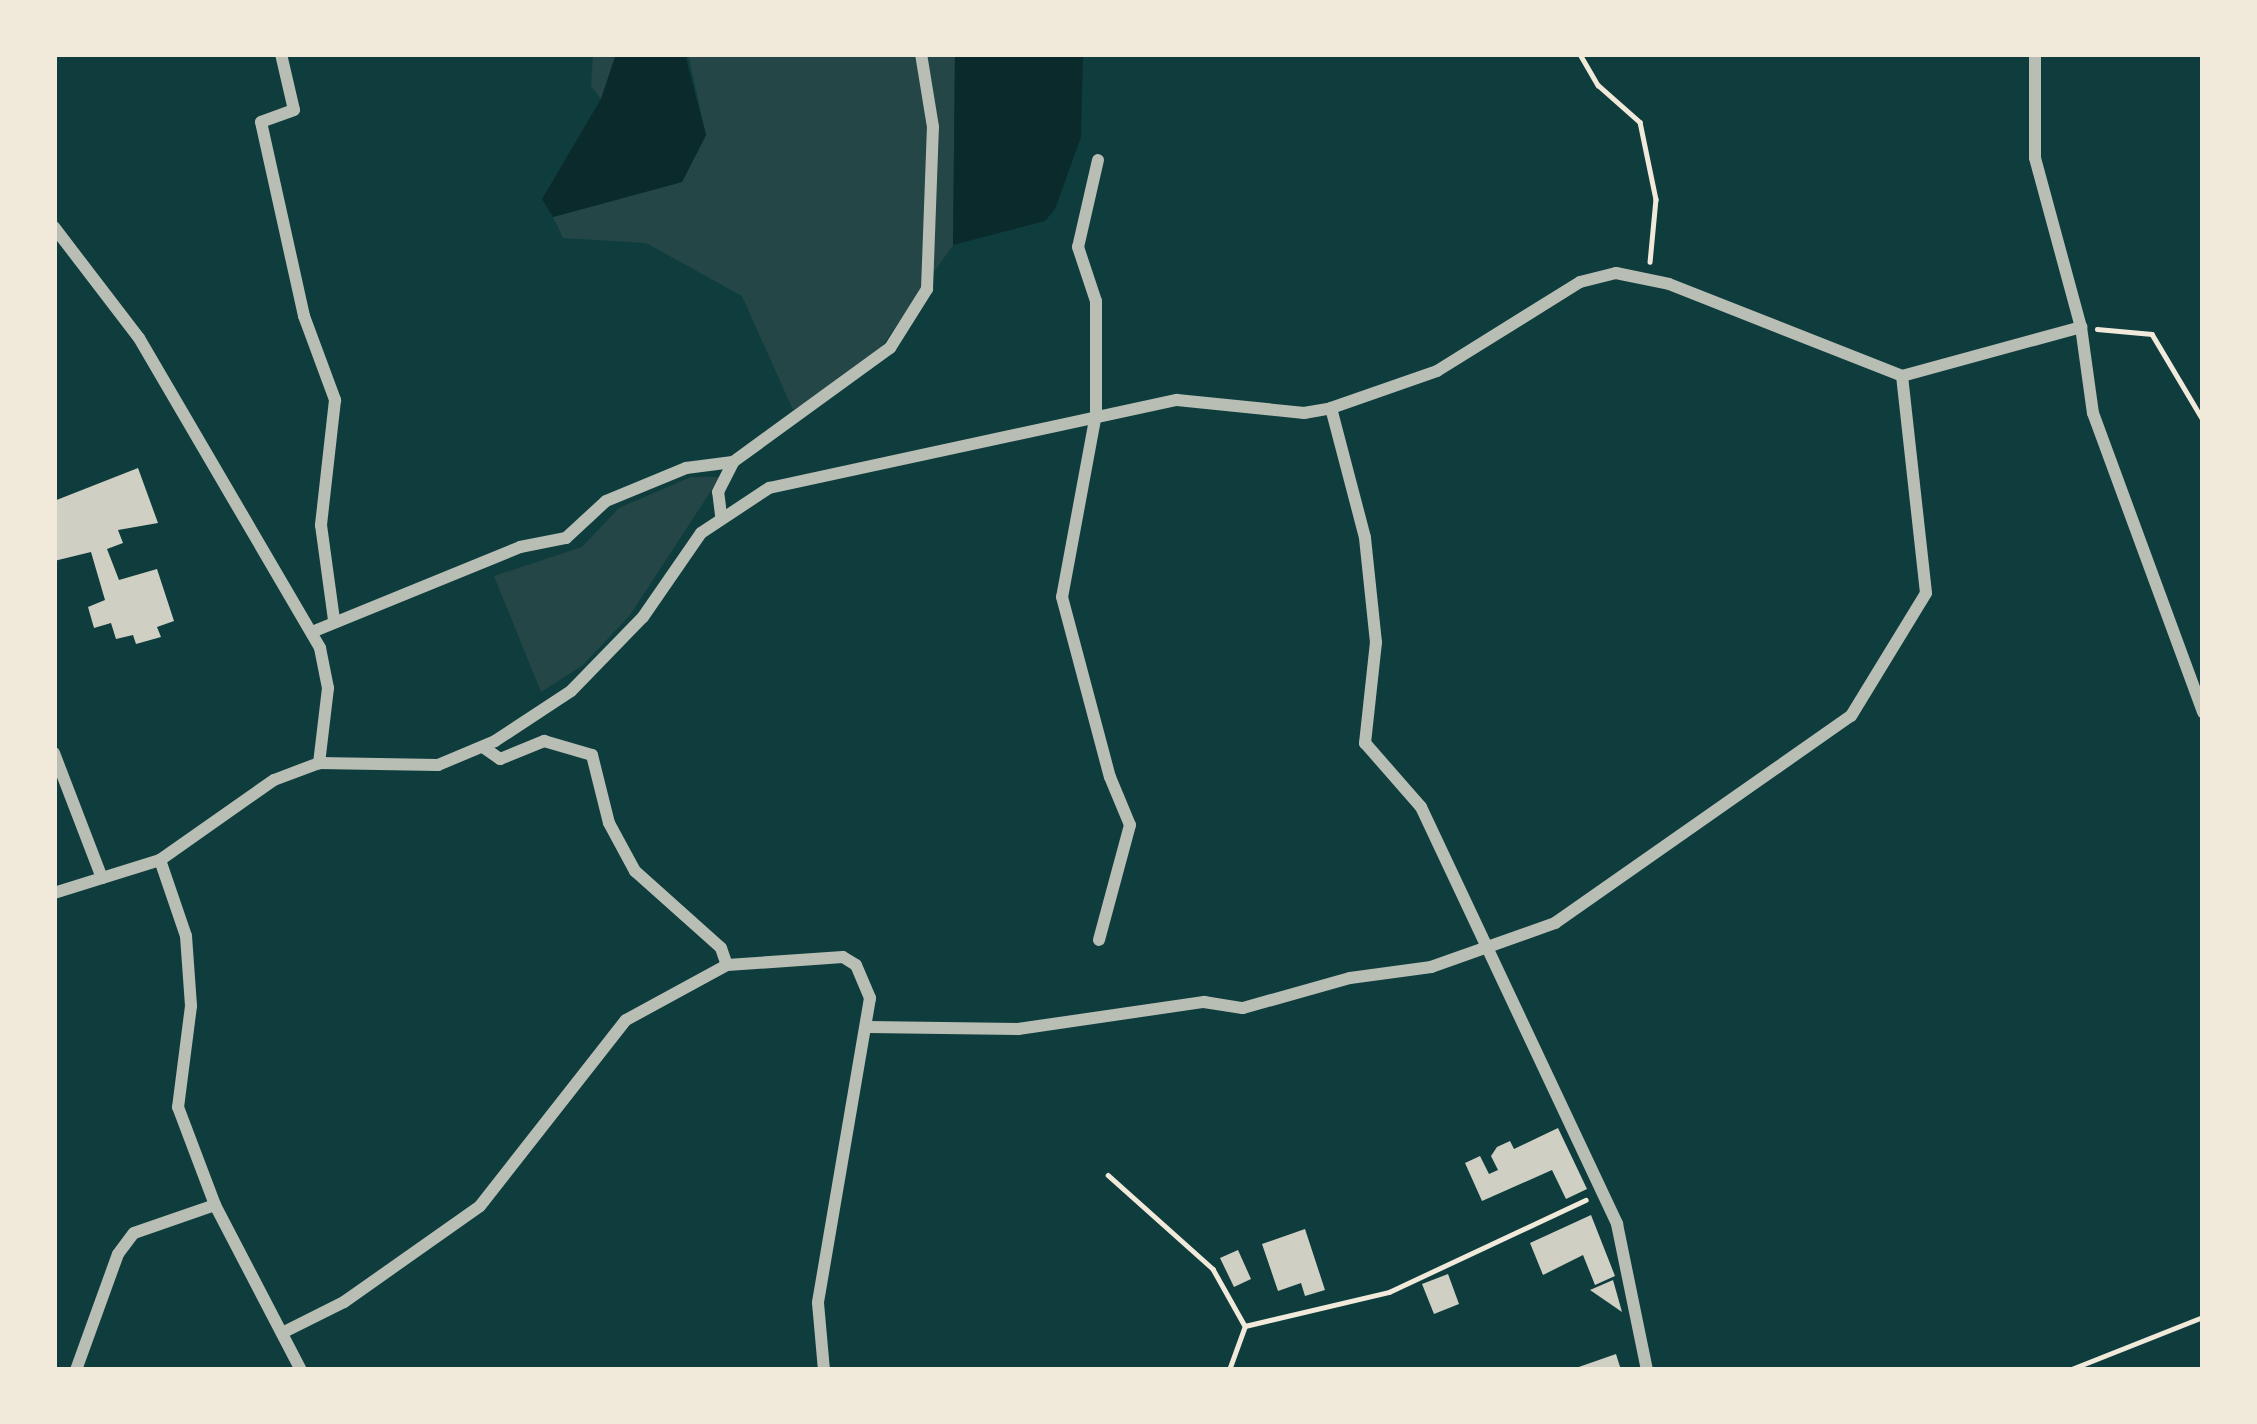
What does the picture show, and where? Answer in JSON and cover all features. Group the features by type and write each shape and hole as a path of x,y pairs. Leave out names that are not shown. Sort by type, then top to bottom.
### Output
{"street":[{"path":"281,54 294,110 261,122 304,316 334,400 321,525 334,620"},
{"path":"721,515 718,492 733,462 890,348 927,290 932,127 921,54"},
{"path":"2035,54 2035,158 2081,327 2092,413 2203,712"},
{"path":"1098,160 1078,247 1096,301 1096,414 1062,597 1110,777 1130,825 1099,940"},
{"path":"54,227 139,338 311,632 328,688 320,763"},
{"path":"54,893 160,860 274,780 320,763 438,765 483,746 571,691 643,616 721,515 769,488 1177,400 1304,413 1331,408 1437,371 1580,281 1616,273 1649,280 1901,376 2081,327"},
{"path":"868,1027 1018,1029 1204,1002 1243,1008 1493,949 1573,912 1851,716 1926,593 1901,376"},
{"path":"1331,408 1365,538 1376,642 1365,743 1380,769 1413,794 1493,949 1500,986 1617,1224 1647,1370"},
{"path":"311,632 520,548 566,538 606,501 686,468 733,462"},
{"path":"483,746 500,759 544,741 592,755 609,823 635,871 721,948 728,964"},
{"path":"54,753 102,878"},
{"path":"160,860 186,936 191,1006 178,1107 215,1205 301,1370"},
{"path":"282,1333 344,1302 480,1206 601,1042 626,1020 728,964 843,957 865,981 868,1027 818,1303 824,1370"},
{"path":"76,1370 118,1254 134,1233 215,1205"}],"path":[{"path":"1580,54 1598,85 1640,122 1656,199 1649,280"},
{"path":"2081,327 2152,334 2203,420"},
{"path":"1108,1175 1213,1269 1245,1326"},
{"path":"1245,1326 1389,1292 1601,1192"},
{"path":"2069,1370 2203,1317"},
{"path":"1228,1370 1245,1326"}],"shaded area":[{"path":"593,54 616,54 601,99 591,86"},
{"path":"616,54 685,54 706,135 682,182 553,217 542,199 601,99"},
{"path":"688,54 955,54 953,245 868,366 793,410 742,296 646,243 563,238 553,217 682,182 706,135"},
{"path":"955,54 1083,54 1081,137 1055,209 1045,221 953,245"},
{"path":"691,477 720,477 630,615 583,665 541,692 494,576 582,547 619,508"}],"building":[{"path":"138,468 158,523 118,530 123,543 107,549 119,580 157,569 174,621 157,627 161,637 136,644 133,635 116,639 111,623 94,628 88,607 105,600 91,552 54,561 54,501"},
{"path":"1558,1128 1587,1189 1566,1199 1552,1170 1482,1201 1465,1163 1480,1156 1489,1174 1498,1170 1491,1156 1497,1147 1510,1141 1514,1149"},
{"path":"1591,1215 1615,1276 1595,1285 1583,1255 1543,1275 1530,1243"},
{"path":"1305,1229 1325,1290 1305,1296 1301,1283 1278,1291 1262,1244"},
{"path":"1238,1250 1251,1279 1234,1287 1220,1258"},
{"path":"1448,1274 1459,1304 1434,1314 1422,1284"},
{"path":"1613,1280 1622,1312 1590,1290"},
{"path":"1616,1354 1621,1370 1573,1370 1573,1369"}]}
